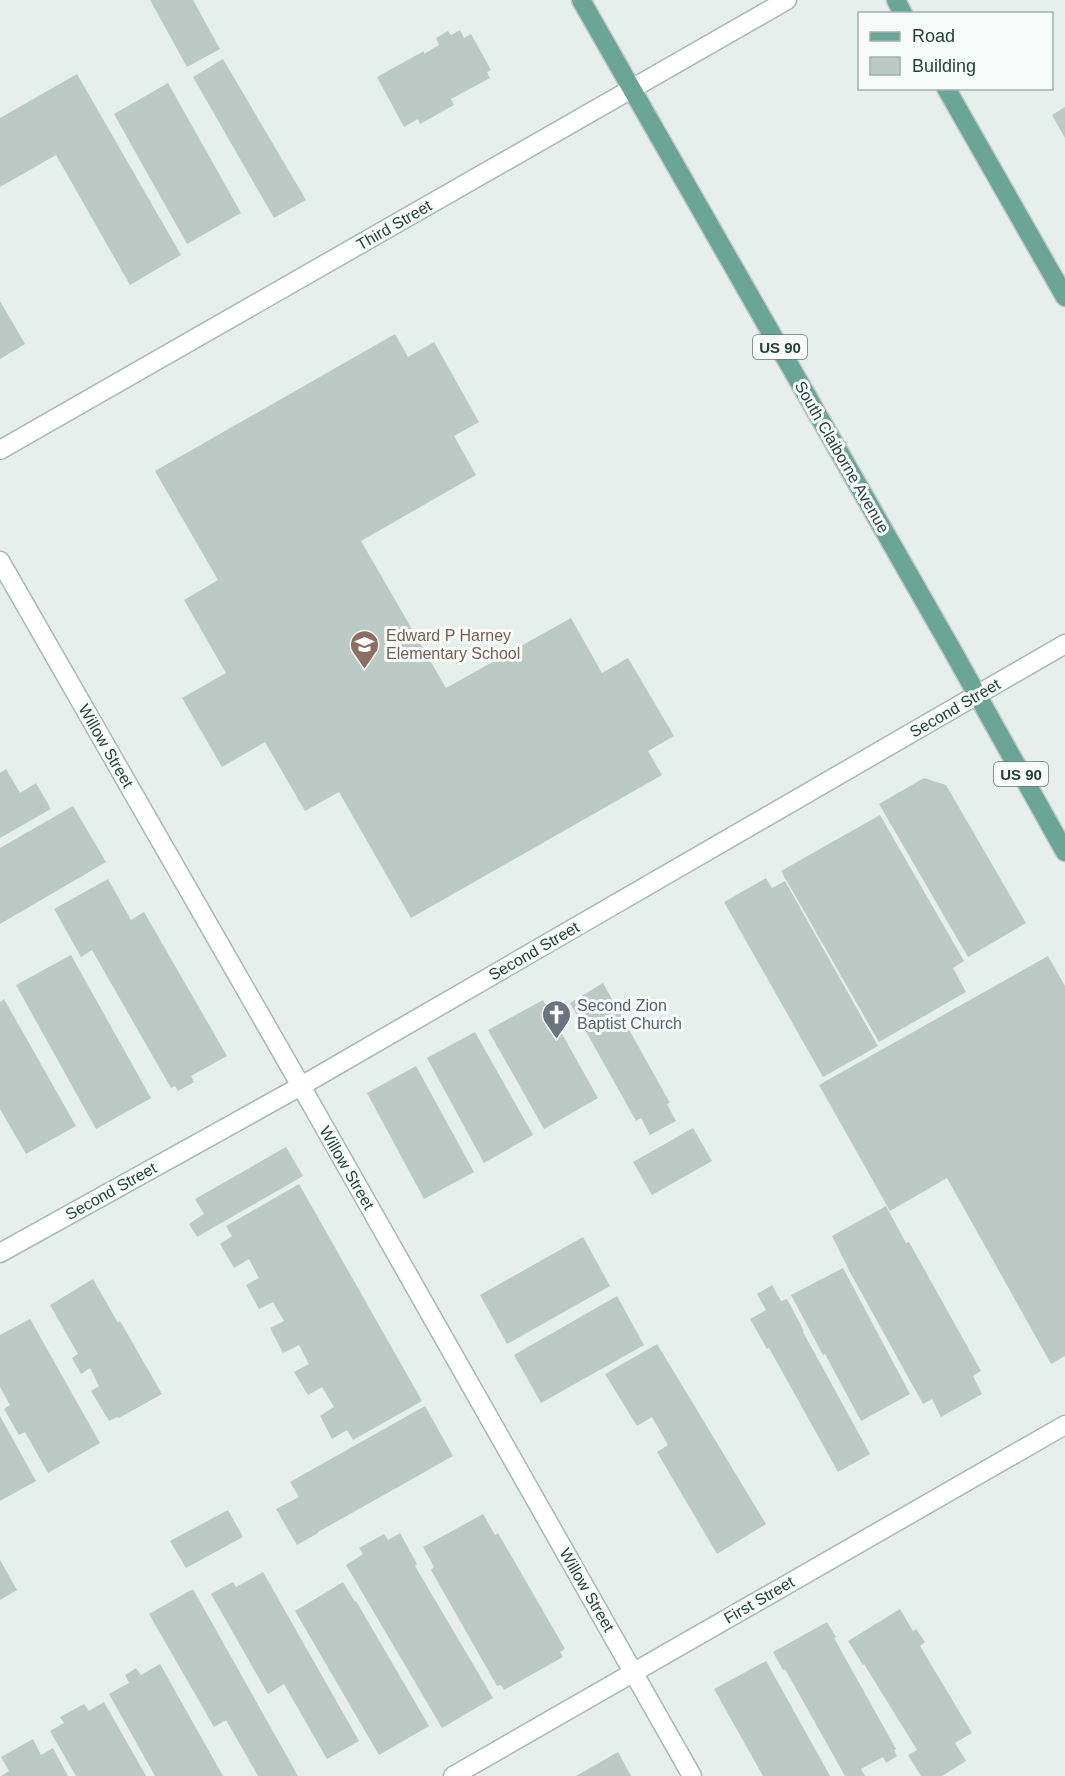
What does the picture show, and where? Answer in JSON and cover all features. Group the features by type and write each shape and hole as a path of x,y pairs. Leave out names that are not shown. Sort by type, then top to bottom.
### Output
{"main road":[{"name":"South Claiborne Avenue","path":"581,0 1065,852"},
{"path":"947,90 1065,297"}],"street":[{"name":"Third Street","path":"0,450 787,0"},
{"name":"Willow Street","path":"0,561 692,1776"},
{"name":"Second Street","path":"0,1253 301,1086 1065,644"},
{"name":"First Street","path":"453,1776 1065,1425"}],"building":[{"path":"150,0 193,0 220,49 187,67"},
{"path":"460,30 464,38 471,34 491,70 487,72 490,78 451,99 454,105 420,124 418,119 404,127 377,77 439,45 436,38 448,31 451,35"},
{"path":"223,59 306,200 274,218 193,77"},
{"path":"77,74 181,255 130,285 56,155 0,187 0,118"},
{"path":"168,83 241,213 187,244 114,114"},
{"path":"1065,107 1065,138 1052,115"},
{"path":"0,301 25,344 0,359"},
{"path":"395,334 408,357 434,342 479,422 454,436 476,475 361,541 446,688 571,618 602,673 628,658 674,736 648,751 662,775 411,918 339,792 305,811 265,742 222,767 182,698 226,673 184,600 218,580 155,471"},
{"path":"6,769 20,793 36,783 51,809 0,838 0,773"},
{"path":"924,778 946,785 1026,923 968,957 879,804"},
{"path":"73,806 106,862 0,924 0,848"},
{"path":"880,815 964,961 953,968 966,992 879,1042 781,871"},
{"path":"766,878 772,888 785,881 878,1046 823,1077 724,902"},
{"path":"108,879 131,920 144,912 227,1056 191,1076 194,1082 178,1091 175,1086 171,1088 92,950 81,957 54,909"},
{"path":"71,955 151,1098 96,1129 16,985"},
{"path":"1048,956 1065,986 1065,1356 1051,1364 947,1178 890,1211 819,1085"},
{"path":"603,983 670,1103 667,1104 676,1121 650,1135 641,1118 636,1121 570,1003"},
{"path":"4,999 76,1126 26,1154 0,1109 0,1002"},
{"path":"543,1000 598,1098 544,1129 488,1030"},
{"path":"475,1032 533,1135 484,1163 427,1058"},
{"path":"416,1066 474,1172 424,1199 367,1093"},
{"path":"693,1128 712,1161 652,1195 633,1162"},
{"path":"286,1147 303,1176 197,1237 189,1224 204,1214 195,1199"},
{"path":"299,1184 422,1401 353,1440 347,1430 332,1439 320,1416 334,1407 322,1387 308,1395 294,1372 309,1364 299,1345 283,1353 270,1328 284,1321 273,1302 259,1309 246,1285 259,1278 249,1259 234,1268 220,1244 232,1236 226,1226"},
{"path":"886,1206 906,1243 909,1242 981,1371 973,1376 982,1394 941,1417 932,1399 923,1404 832,1236"},
{"path":"583,1237 610,1286 507,1344 480,1295"},
{"path":"843,1268 910,1394 861,1421 791,1295"},
{"path":"93,1279 162,1394 119,1418 109,1421 91,1391 99,1386 90,1368 81,1374 72,1358 78,1354 50,1305"},
{"path":"772,1285 781,1301 787,1299 870,1454 838,1472 769,1348 767,1349 750,1319 766,1310 757,1294"},
{"path":"617,1296 644,1345 541,1403 514,1355"},
{"path":"30,1319 100,1443 48,1473 25,1432 19,1435 4,1409 10,1405 0,1387 0,1335"},
{"path":"657,1344 766,1524 717,1554 657,1452 668,1445 652,1417 637,1426 605,1374"},
{"path":"425,1406 453,1456 297,1545 276,1509 299,1497 290,1482"},
{"path":"0,1416 36,1481 0,1501"},
{"path":"228,1510 243,1537 186,1568 170,1541"},
{"path":"483,1514 495,1535 498,1533 565,1649 560,1652 563,1657 504,1690 501,1685 497,1686 431,1570 434,1567 423,1547"},
{"path":"400,1533 417,1564 415,1566 493,1698 442,1728 346,1565 363,1554 359,1548 384,1534 388,1540"},
{"path":"0,1560 17,1590 0,1600"},
{"path":"263,1572 359,1741 327,1759 284,1684 268,1694 211,1594 233,1582 236,1587"},
{"path":"343,1582 429,1726 379,1755 295,1611"},
{"path":"193,1589 298,1776 258,1776 226,1720 214,1727 149,1614"},
{"path":"900,1609 913,1631 916,1629 925,1642 920,1646 972,1733 955,1743 966,1761 942,1776 921,1776 908,1755 917,1750 848,1641"},
{"path":"827,1622 896,1749 894,1750 897,1756 886,1763 883,1757 861,1769 865,1776 845,1776 785,1669 783,1670 773,1652"},
{"path":"766,1661 830,1776 763,1776 714,1689"},
{"path":"160,1664 223,1776 155,1776 109,1694 129,1683 125,1675 136,1668 141,1675"},
{"path":"104,1702 146,1776 76,1776 50,1731 64,1723 60,1717 84,1704 89,1711"},
{"path":"33,1739 41,1755 53,1748 68,1776 1,1776 9,1771 1,1757"},
{"path":"618,1752 631,1776 576,1776"}],"place":[{"name":"Edward P Harney Elementary School","path":"365,670"},
{"name":"Second Zion Baptist Church","path":"556,1040"}]}
